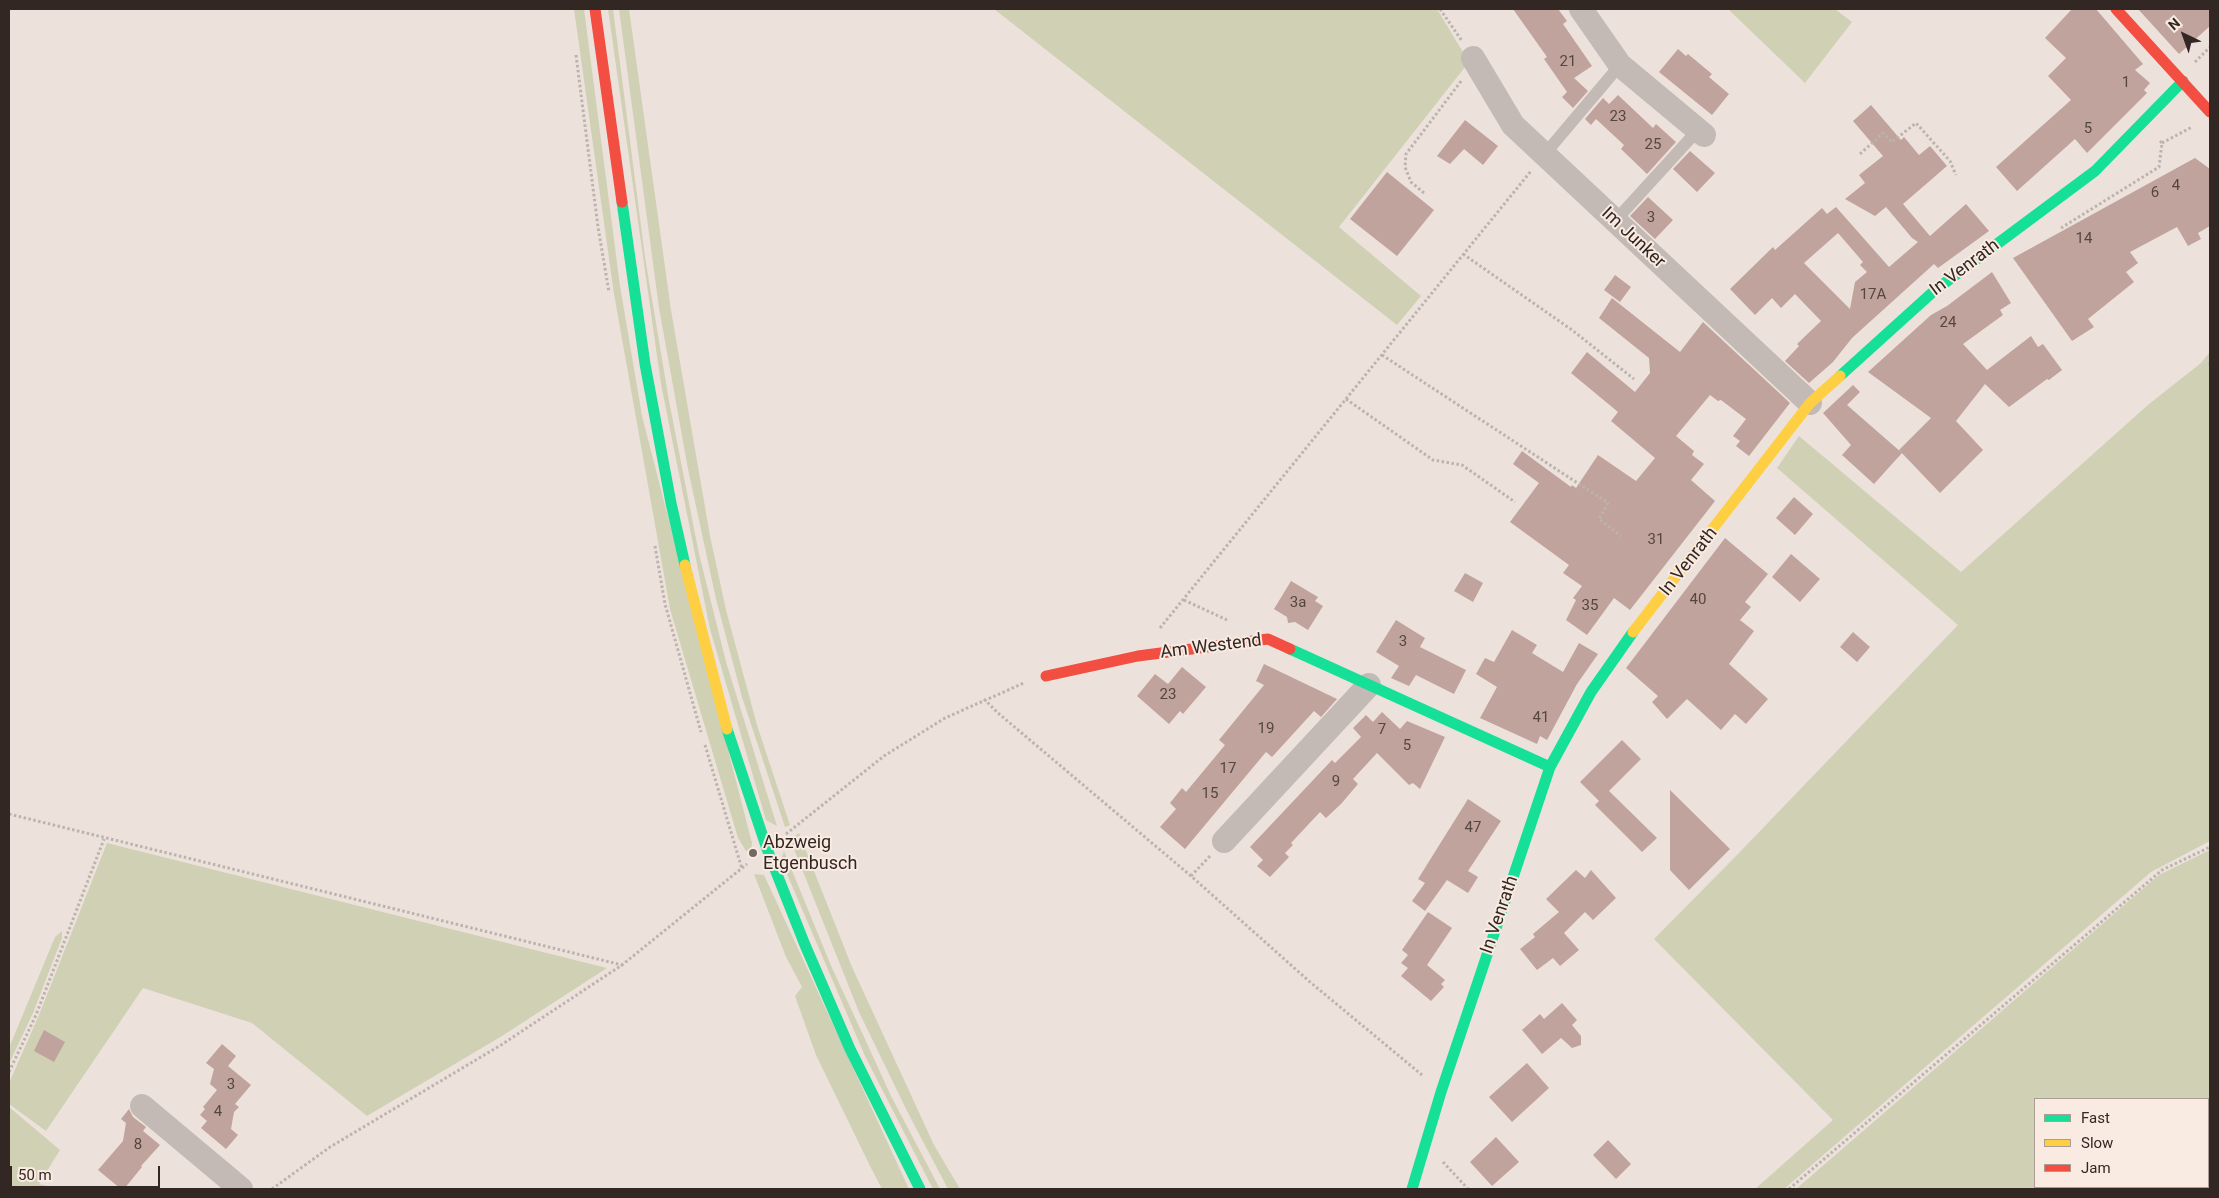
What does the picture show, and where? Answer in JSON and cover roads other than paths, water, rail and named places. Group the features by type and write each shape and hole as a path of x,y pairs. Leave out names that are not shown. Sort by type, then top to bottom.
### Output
{"street":[{"path":"595,9 645,364 671,503 701,632 728,736 766,849 850,1049 920,1189"},
{"path":"1581,9 1620,65 1701,133"},
{"path":"2116,9 2210,112"},
{"name":"Im Junker","path":"1476,62 1513,125 1810,403"},
{"name":"In Venrath","path":"1412,1189 1441,1092 1550,767 1591,692 1620,649 1810,403 1934,291 2095,171 2182,81"},
{"name":"Am Westend","path":"1046,676 1138,656 1268,639 1550,767"},
{"path":"1224,841 1369,685"},
{"path":"142,1106 241,1189"}],"lane":[{"path":"1544,155 1620,65"},
{"path":"1615,222 1701,133"}],"place":[{"name":"Abzweig Etgenbusch","path":"753,853"}]}
